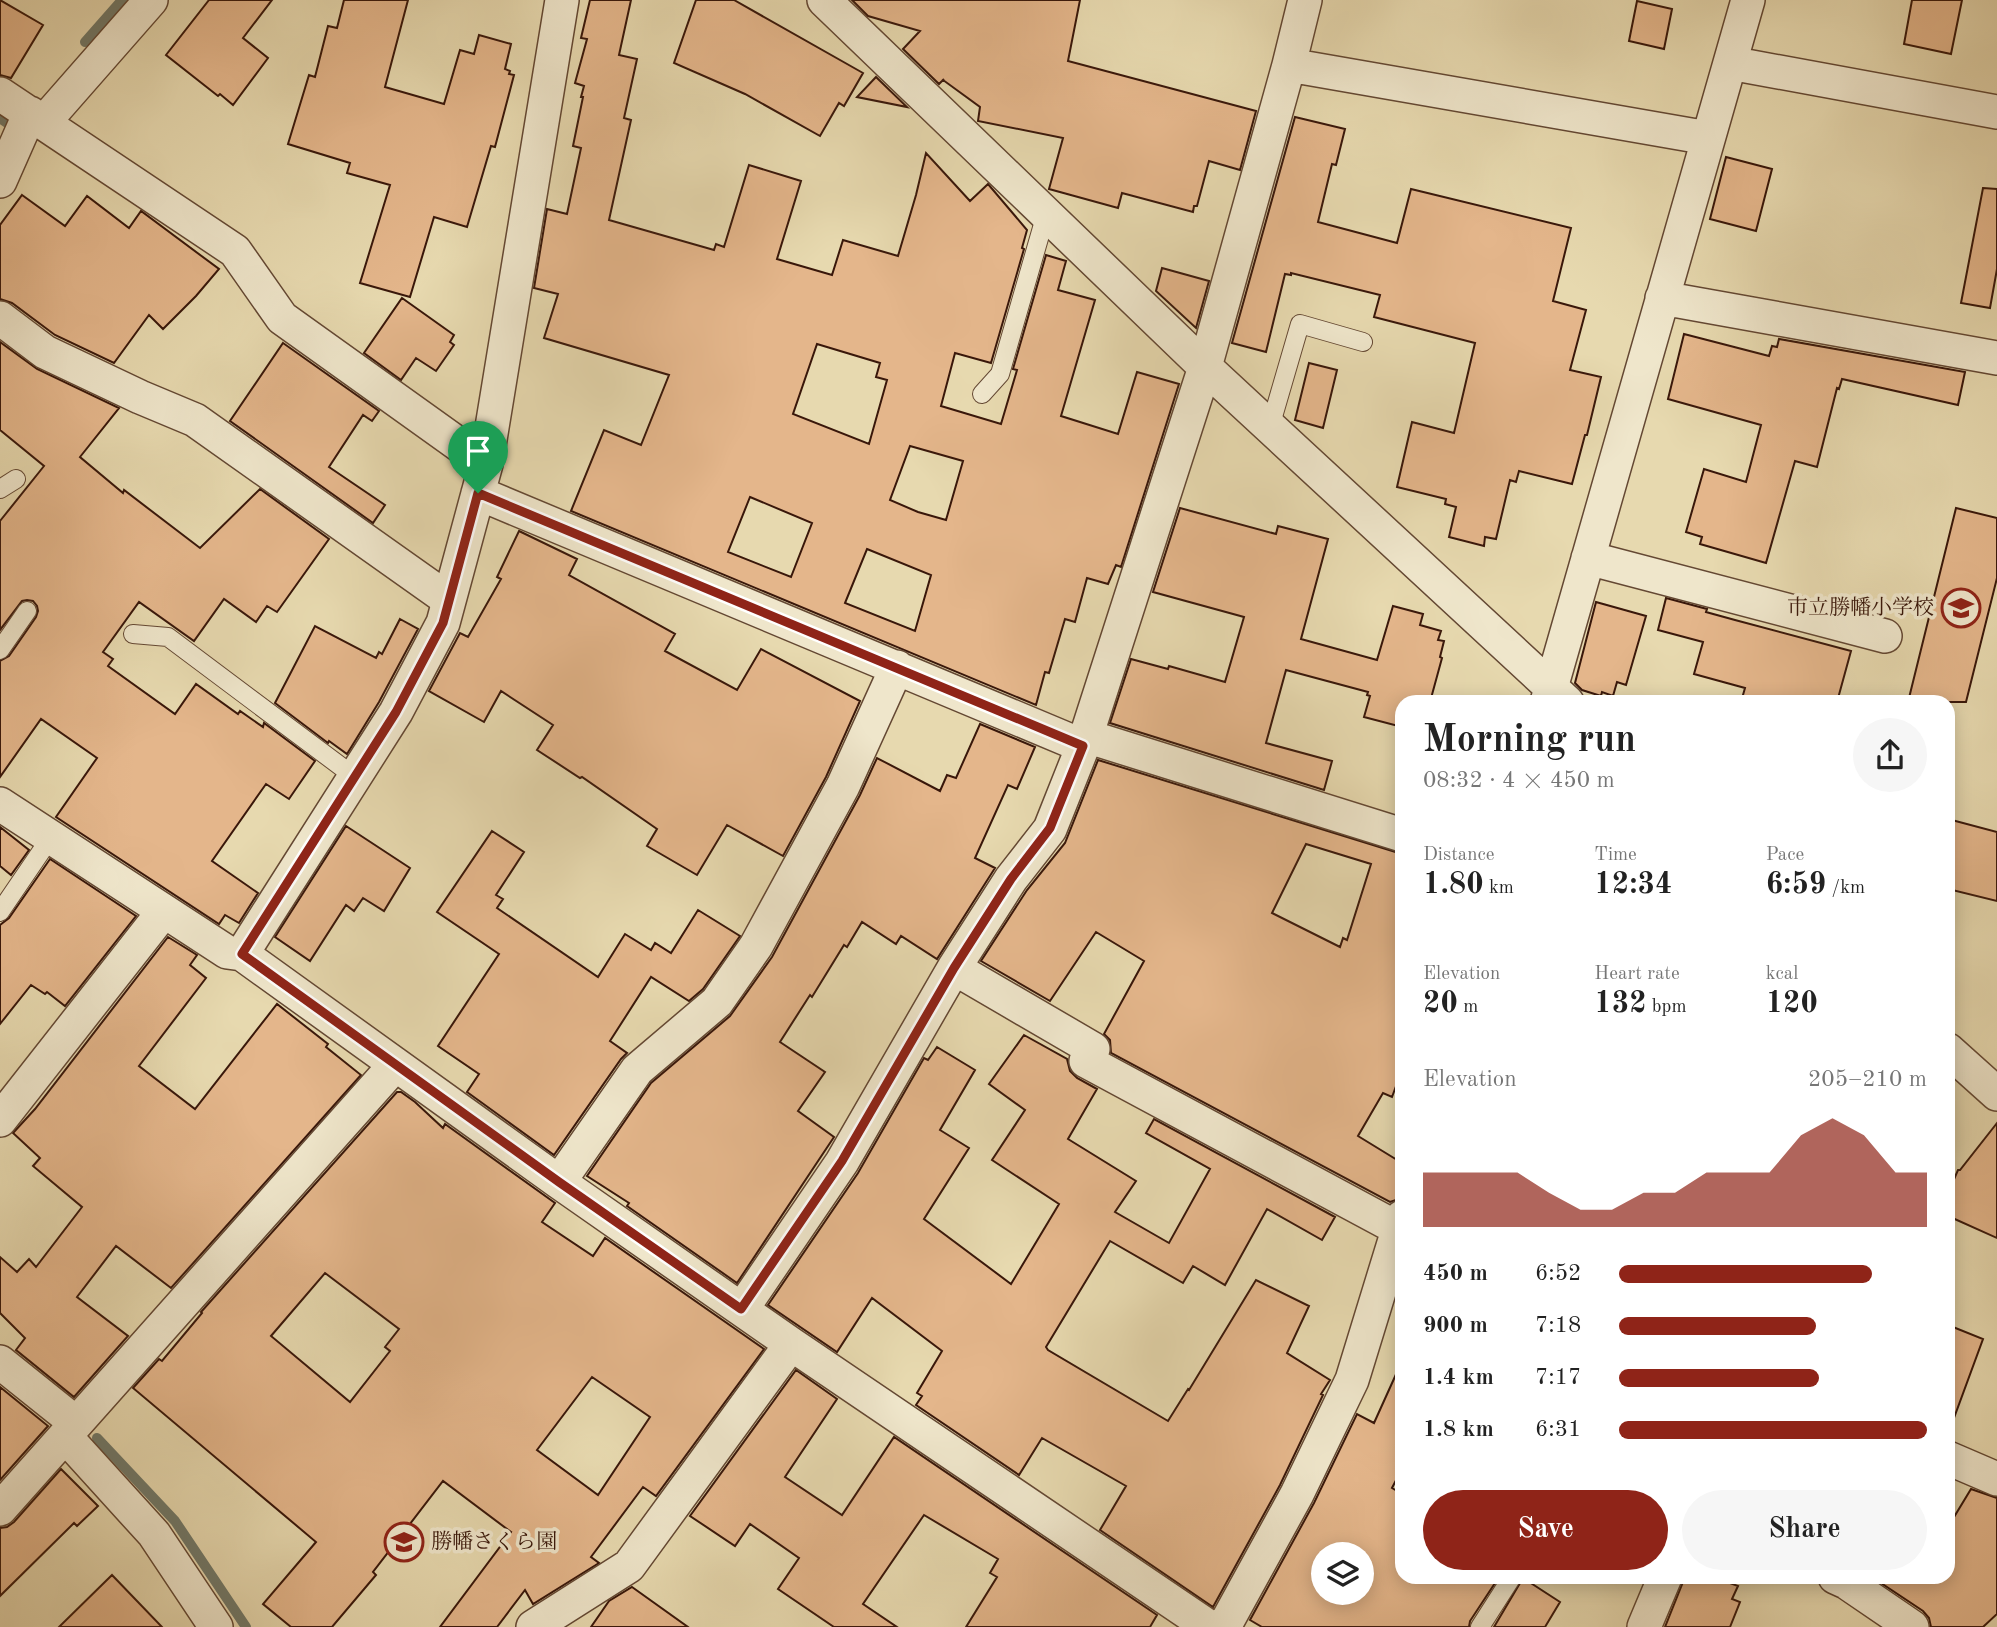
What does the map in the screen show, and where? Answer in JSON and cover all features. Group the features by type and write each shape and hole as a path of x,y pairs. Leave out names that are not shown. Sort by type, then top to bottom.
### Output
{"street":[{"path":"0,181 37,118 151,0"},
{"path":"242,954 396,712 443,623 482,479 562,0"},
{"path":"824,0 1205,368 1553,695"},
{"path":"741,1309 842,1161 954,968 1011,879 1050,828 1084,741 1205,368 1305,0"},
{"path":"1555,695 1588,558 1748,0"},
{"path":"1730,63 1997,112"},
{"path":"1289,65 1708,138"},
{"path":"0,94 235,251 282,318 482,479 897,667 1084,741 1395,833"},
{"path":"1662,298 1997,358"},
{"path":"0,318 45,352 194,420 449,600"},
{"path":"1588,558 1885,636"},
{"path":"559,1182 637,1070 717,1002 756,946 843,786 897,667"},
{"path":"0,804 227,953 242,954 559,1182 791,1344 1209,1627"},
{"path":"0,1120 164,911"},
{"path":"954,968 1093,1049 1086,1061 1395,1219"},
{"path":"1955,1056 1997,1094"},
{"path":"0,1509 395,1065"},
{"path":"1224,1627 1297,1494 1352,1380 1391,1286 1395,1258"},
{"path":"533,1627 629,1566 791,1344"},
{"path":"0,1362 70,1430 154,1534 216,1627"},
{"path":"1955,1461 1997,1479"},
{"path":"1644,1627 1662,1584"},
{"path":"1849,1584 1912,1627"}],"lane":[{"path":"982,394 1000,374 1046,214"},
{"path":"1270,427 1300,324 1363,342"},
{"path":"0,489 16,479"},
{"path":"0,650 27,611"},
{"path":"133,634 168,638 355,777"},
{"path":"0,912 51,837"},
{"path":"1480,1627 1508,1584"}],"building":[{"path":"0,0 43,25 11,78 0,75"},
{"path":"209,0 272,0 243,38 268,58 233,105 166,55"},
{"path":"344,0 408,0 385,87 444,104 460,50 474,54 479,35 511,44 505,69 514,75 495,147 491,146 467,227 434,217 410,297 360,283 390,185 347,173 350,163 288,144 309,75 315,77 328,26 337,28"},
{"path":"590,0 631,0 619,55 637,59 624,118 631,120 609,220 714,250 716,244 724,247 749,165 801,181 777,259 832,275 843,240 898,256 926,153 970,201 988,184 1027,230 991,363 955,353 941,406 1001,424 1017,370 1013,369 1046,255 1066,261 1058,290 1095,300 1061,416 1118,434 1137,372 1179,384 1121,567 1116,565 1108,584 1087,578 1075,622 1065,619 1036,705 571,511 604,430 641,445 669,375 544,338 558,294 534,288 547,209 567,214 581,148 573,146 584,86 575,83 587,39 581,38","holes":["817,344 880,363 876,377 887,380 869,444 793,414","910,446 963,461 946,520 890,500","750,497 812,523 791,577 728,552","867,549 931,575 915,631 845,603"]},
{"path":"696,0 734,0 863,73 844,106 839,103 820,136 745,94 674,63"},
{"path":"852,0 1080,0 1068,61 1256,111 1240,170 1209,161 1193,212 1122,193 1118,208 1049,189 1063,138 978,121 980,107 943,80 939,84 903,49 920,31 868,16"},
{"path":"1912,0 1962,0 1951,54 1904,44"},
{"path":"1637,1 1672,9 1664,49 1629,41"},
{"path":"876,77 907,107 857,97"},
{"path":"1295,117 1345,129 1336,165 1332,164 1318,222 1397,243 1411,189 1571,228 1553,301 1586,310 1570,370 1601,377 1587,435 1572,484 1519,471 1516,482 1510,480 1496,539 1485,537 1484,546 1449,537 1456,507 1445,504 1446,499 1397,487 1412,422 1454,433 1475,343 1374,317 1380,295 1291,273 1285,274 1266,352 1232,343"},
{"path":"1726,157 1772,169 1756,231 1710,219"},
{"path":"1983,188 1997,189 1997,269 1990,308 1961,303"},
{"path":"22,195 65,226 87,196 129,228 141,211 219,269 163,329 149,315 114,363 55,335 12,303 0,299 0,225"},
{"path":"1162,268 1209,281 1196,328 1156,291"},
{"path":"402,298 454,335 450,342 454,345 436,371 416,358 401,380 364,353"},
{"path":"1684,334 1769,356 1772,346 1777,347 1779,339 1965,372 1958,405 1842,379 1839,389 1837,388 1817,467 1795,461 1766,563 1700,544 1702,537 1686,532 1704,469 1746,482 1761,425 1668,399"},
{"path":"0,342 37,369 119,408 80,457 123,493 124,490 200,548 260,489 329,539 277,612 267,606 256,622 224,599 194,641 139,602 103,652 113,659 108,666 175,714 196,684 238,714 240,711 263,727 264,723 315,761 289,799 266,784 212,861 258,893 239,923 225,915 219,924 56,817 97,758 41,719 0,777 0,661 9,656 38,611 33,601 22,601 0,630 0,521 44,466 0,430"},
{"path":"283,343 379,411 372,421 363,415 329,467 385,505 373,523 230,421"},
{"path":"1309,363 1337,370 1323,428 1295,420"},
{"path":"1180,508 1276,534 1278,526 1328,539 1301,639 1377,660 1393,606 1423,614 1420,625 1441,631 1438,640 1444,641 1432,695 1395,695 1395,725 1364,717 1370,696 1367,695 1368,692 1286,670 1266,743 1332,761 1324,790 1110,723 1131,659 1168,669 1169,666 1225,682 1244,617 1153,592"},
{"path":"1956,508 1997,518 1997,578 1966,702 1955,702 1955,695 1910,695"},
{"path":"519,531 577,559 569,575 675,634 665,651 737,690 761,649 860,701 826,777 783,856 727,825 697,875 647,846 657,829 582,777 537,750 553,725 501,691 484,722 429,691 460,633 468,637 501,579 497,577"},
{"path":"1666,598 1707,609 1706,612 1851,651 1839,695 1743,695 1745,688 1694,674 1703,642 1658,630"},
{"path":"1596,602 1646,616 1626,685 1617,682 1613,695 1602,692 1598,695 1582,690 1575,683"},
{"path":"400,619 418,629 379,702 347,754 275,703 315,626 376,658 379,652 382,654"},
{"path":"980,724 1035,747 1017,789 1008,785 975,858 995,868 937,959 901,936 896,944 862,922 780,1042 825,1072 798,1111 834,1137 737,1283 627,1206 629,1203 587,1176 651,1083 730,1016 772,957 860,795 877,758 940,791 947,775 956,778"},
{"path":"1098,760 1395,852 1395,1089 1392,1097 1383,1093 1358,1136 1395,1159 1395,1200 1390,1202 1111,1053 1110,1040 1104,1034 1144,961 1096,932 1050,1001 981,961 1027,890 1065,843","holes":["1306,844 1371,864 1347,940 1343,938 1340,947 1272,913"]},
{"path":"1955,821 1997,832 1997,901 1955,891"},
{"path":"346,826 410,868 384,911 363,898 354,911 346,905 310,961 275,937"},
{"path":"0,827 29,850 11,875 0,866"},
{"path":"492,831 524,852 496,895 503,899 497,908 598,977 625,934 651,950 655,943 671,953 698,910 740,936 703,989 689,1001 651,977 610,1041 627,1053 554,1155 467,1092 479,1074 438,1046 499,954 437,912"},
{"path":"50,859 136,916 65,1006 47,992 45,994 31,985 0,1024 0,925 9,918"},
{"path":"168,937 197,955 190,965 206,978 139,1066 195,1109 277,1004 328,1044 326,1047 361,1075 171,1288 116,1246 77,1297 128,1336 74,1397 16,1350 25,1338 0,1313 0,1257 17,1272 29,1259 36,1267 82,1207 33,1166 40,1158 13,1133 35,1109"},
{"path":"1024,1035 1067,1059 1070,1071 1077,1078 1097,1089 1068,1139 1136,1181 1115,1212 1169,1243 1210,1169 1146,1133 1154,1119 1335,1217 1322,1240 1267,1209 1225,1285 1193,1266 1183,1283 1110,1241 1046,1347 1168,1421 1256,1280 1309,1306 1287,1353 1330,1380 1321,1394 1323,1395 1280,1485 1213,1607 1100,1530 1126,1486 1042,1438 1019,1475 916,1405 922,1396 917,1393 942,1351 872,1298 837,1352 768,1305 858,1173 924,1058 928,1060 937,1047 975,1070 940,1130 969,1148 924,1219 1011,1284 1059,1204 992,1160 1025,1110 989,1084"},
{"path":"397,1092 401,1092 443,1128 445,1124 555,1203 542,1222 593,1256 605,1238 764,1349 656,1496 643,1487 591,1557 599,1563 533,1604 525,1590 497,1627 440,1627 511,1532 443,1481 373,1572 376,1575 332,1627 291,1627 263,1604 316,1542 133,1388 159,1359 162,1361 201,1312","holes":["325,1273 399,1329 385,1347 390,1351 350,1402 271,1336","592,1377 650,1417 598,1495 537,1450"]},
{"path":"1997,1123 1997,1238 1955,1219 1955,1177"},
{"path":"1955,1328 1983,1339 1955,1415"},
{"path":"796,1370 837,1399 785,1477 842,1515 894,1437 1157,1615 1150,1627 966,1627 997,1577 990,1573 998,1559 924,1515 863,1604 897,1627 834,1627 778,1589 799,1558 750,1524 735,1546 690,1516"},
{"path":"1395,1376 1395,1482 1392,1488 1395,1490 1395,1584 1494,1584 1470,1621 1469,1627 1262,1627 1250,1620 1314,1503 1357,1414 1374,1423"},
{"path":"0,1387 48,1426 0,1480"},
{"path":"61,1469 98,1506 77,1526 74,1523 0,1596 0,1528 14,1522"},
{"path":"1971,1489 1997,1498 1997,1614 1983,1627 1931,1627 1929,1618 1923,1611 1882,1584 1955,1584 1955,1515"},
{"path":"112,1575 162,1627 59,1627"},
{"path":"1519,1584 1532,1584 1560,1602 1545,1627 1494,1627"},
{"path":"1682,1584 1738,1586 1732,1599 1740,1602 1730,1627 1665,1627"},
{"path":"632,1587 688,1627 591,1627 609,1601"}],"waterway":[{"path":"85,42 122,0"},
{"path":"0,118 7,123"},
{"path":"97,1438 175,1521 246,1627"}],"place":[{"name":"市立勝幡小学校","path":"1961,608"},
{"name":"勝幡さくら園","path":"404,1542"}],"route":[{"path":"478,493 1083,746 1050,828 1011,879 954,968 842,1161 741,1309 242,954 396,712 443,623 478,493"}]}
